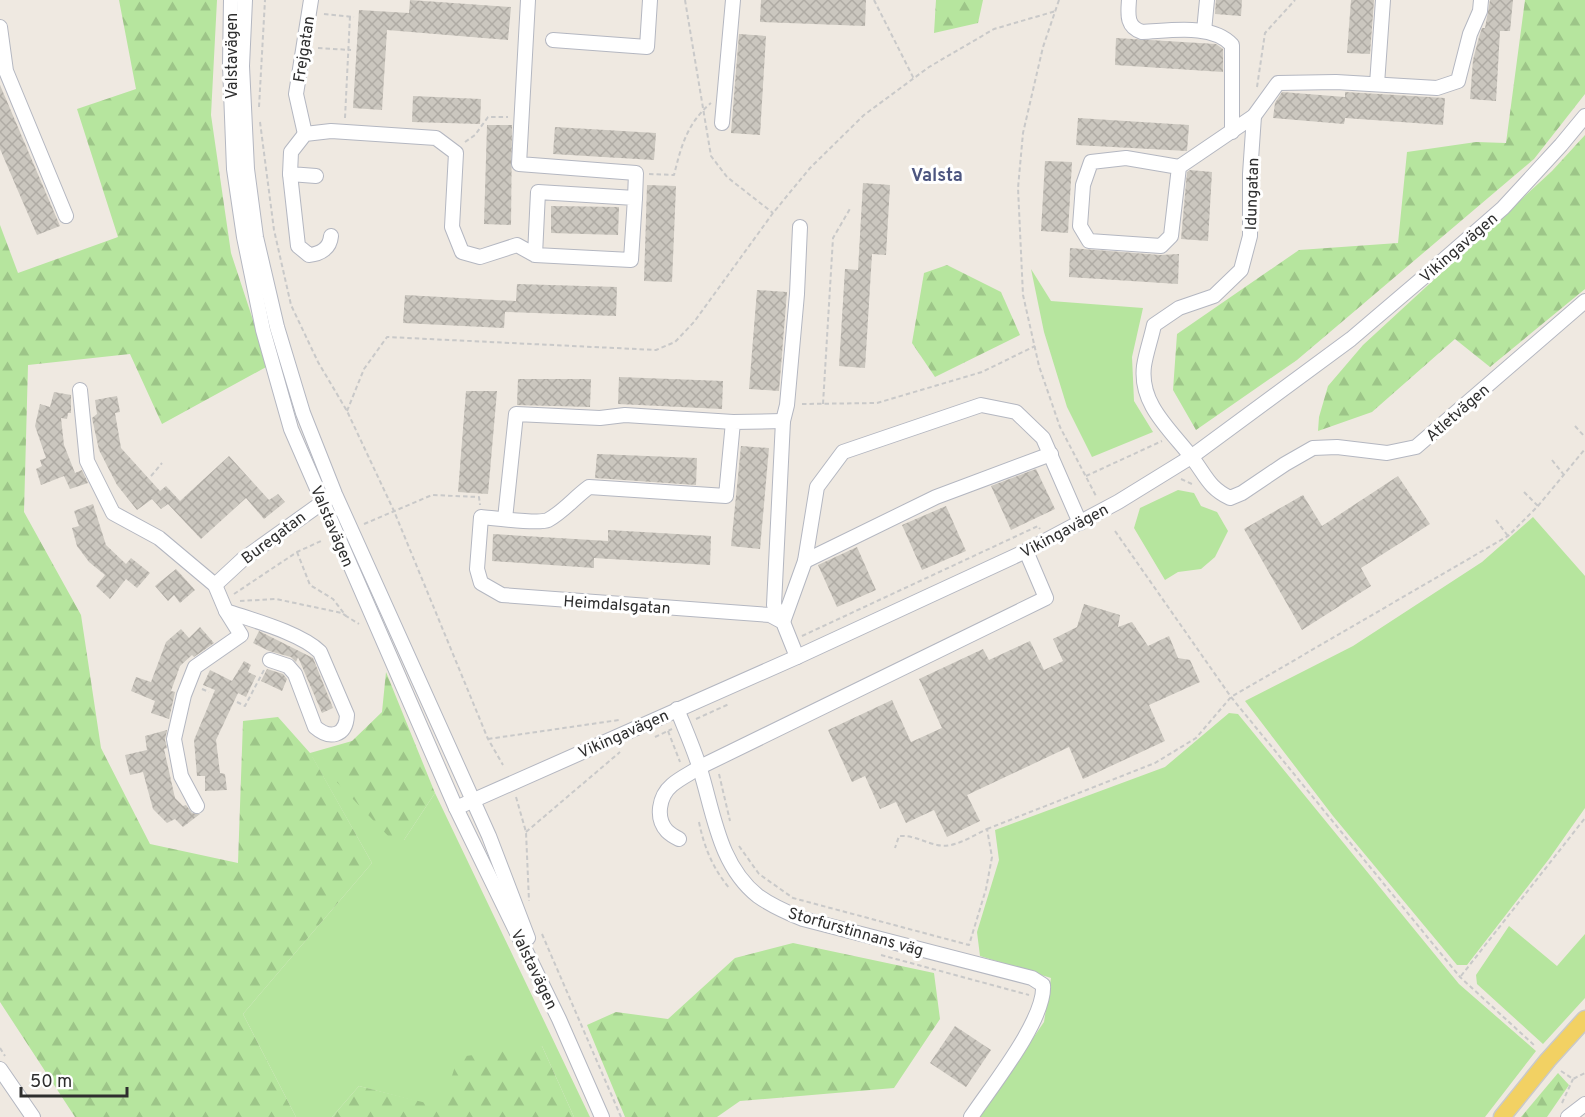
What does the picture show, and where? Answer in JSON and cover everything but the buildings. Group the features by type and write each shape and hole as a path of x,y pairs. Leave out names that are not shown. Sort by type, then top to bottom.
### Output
{"main road":[{"path":"1502,1117 1585,1019"}],"street":[{"name":"Valstavägen","path":"231,0 230,65 234,169 244,237 263,330 291,429 329,498 473,800 559,1019"},
{"name":"Valstavägen","path":"245,0 242,66 246,157 256,237 277,327 329,498 456,808 559,1019 602,1117"},
{"path":"331,236 331,242 317,255 309,255 298,246 290,174 291,152 305,134 345,132 436,138 456,153 452,227 462,252 480,257 517,245 535,255 631,260 636,173 519,164 528,0"},
{"path":"553,40 647,47 650,0"},
{"path":"722,123 733,0"},
{"path":"1129,0 1128,14 1130,24 1135,30 1142,32 1204,31 1227,39 1232,45 1232,132"},
{"path":"1204,31 1207,0"},
{"path":"1377,84 1383,0"},
{"path":"1179,167 1172,236 1161,246 1089,241 1080,226 1083,185 1091,162 1126,158 1179,167 1254,116 1278,83 1336,82 1437,88 1458,81 1470,34 1480,11 1481,0"},
{"name":"Frejgatan","path":"305,134 296,94 310,6"},
{"path":"0,27 6,71 66,216"},
{"name":"Idungatan","path":"1191,457 1154,410 1147,392 1144,368 1154,326 1179,308 1214,296 1241,270 1250,236 1250,174 1254,116"},
{"name":"Vikingavägen","path":"456,808 797,657 1026,551 1080,523 1191,457 1351,339 1441,262 1503,208 1561,146 1585,116"},
{"path":"290,174 316,176"},
{"path":"535,255 538,192 635,198"},
{"path":"797,657 774,605 783,421 787,405 797,294 800,227"},
{"name":"Atletvägen","path":"1191,457 1215,491 1230,498 1242,494 1313,448 1337,447 1387,453 1416,447 1585,301"},
{"path":"80,390 87,461 113,513 159,538 215,585 241,635 195,667 184,695 174,739 181,776 197,806"},
{"path":"783,622 805,561 817,487 843,452 981,405 1016,412 1043,438 1080,523"},
{"path":"505,519 516,414 600,418 625,415 733,422 783,421"},
{"path":"481,517 545,522 589,487 726,496 733,422"},
{"path":"805,561 936,497 1051,454"},
{"name":"Buregatan","path":"215,585 242,560 329,498"},
{"name":"Heimdalsgatan","path":"481,517 477,569 481,583 502,596 770,615 783,622"},
{"path":"679,839 668,832 662,823 660,813 664,792 673,784 714,760 1046,598 1026,551"},
{"path":"225,606 312,644 320,652 346,715 346,724 340,732 330,735 321,733 315,727 295,674 288,666 270,660"},
{"name":"Storfurstinnans väg","path":"677,709 700,767 717,833 727,857 739,877 758,896 781,910 803,919 1032,978 1043,985 1043,996"},
{"path":"971,1117 1027,1034 1039,1011 1043,996"},
{"path":"0,1069 33,1117"},
{"path":"1564,1112 1585,1104"}],"path":[{"path":"265,0 259,76 259,117 274,230 291,305 318,362 347,411 394,511 488,739 503,765"},
{"path":"874,0 914,79"},
{"path":"1059,0 1043,47 1023,133 1018,189 1023,295 1035,346 1060,427 1096,496"},
{"path":"1257,87 1265,33 1295,0"},
{"path":"310,6 354,17"},
{"path":"347,411 364,369 387,337 656,350 675,342 694,322 773,213 810,168 864,115 914,79 994,29 1056,11"},
{"path":"345,132 350,16"},
{"path":"303,47 350,50"},
{"path":"636,173 674,175 684,138 702,110 724,92"},
{"path":"453,150 476,135 488,117 521,118"},
{"path":"823,404 833,238 851,207"},
{"path":"787,405 878,403 982,372 1035,346"},
{"path":"1575,426 1585,436"},
{"path":"1086,476 1173,436"},
{"path":"895,848 899,836 909,835 939,846 950,846 987,829 1155,763 1196,738 1231,697 1508,536 1538,506 1585,449"},
{"path":"1552,460 1564,475"},
{"path":"151,476 162,463"},
{"path":"1524,492 1538,506"},
{"path":"360,526 432,495 479,497 481,517"},
{"path":"1496,520 1508,536"},
{"path":"1115,531 1231,697 1461,977 1535,1046"},
{"path":"225,606 270,569 297,552 321,541"},
{"path":"297,552 310,585 333,599 346,616"},
{"path":"225,606 276,599 342,613 359,624"},
{"path":"237,702 245,706 270,660"},
{"path":"668,731 686,776"},
{"path":"526,832 621,751"},
{"path":"714,760 731,826"},
{"path":"516,797 526,832 530,905"},
{"path":"698,818 703,842 711,860 732,891"},
{"path":"1461,977 1585,818"},
{"path":"736,842 759,874 793,898 969,945 986,889 992,856 987,829"},
{"path":"539,926 621,1117"},
{"path":"878,954 1043,996"},
{"path":"1561,1071 1573,1079"},
{"path":"1564,1112 1573,1079 1585,1073"}],"green space":[{"path":"119,0 217,0 211,115 231,253 268,366 162,424 130,354 28,365 24,512 81,615 101,748 150,844 238,863 243,721 278,717 310,753 352,741 382,712 386,672 435,793 404,840 391,839 312,756 372,863 243,1014 296,1117 75,1117 0,1002 0,225 18,273 118,237 77,109 136,89"},
{"path":"936,0 983,0 978,23 934,33"},
{"path":"1525,0 1585,0 1585,94 1534,159 1297,360 1196,430 1173,390 1177,334 1299,250 1398,243 1407,152 1476,142 1506,143"},
{"path":"1585,135 1585,289 1490,367 1455,339 1372,412 1318,431 1319,417 1328,386 1363,345 1552,171"},
{"path":"947,265 1001,292 1020,335 935,377 912,343 924,273"},
{"path":"1031,269 1051,301 1143,308 1132,357 1134,401 1153,432 1092,457 1067,407 1044,332"},
{"path":"1178,490 1194,493 1201,506 1217,512 1228,531 1215,557 1201,569 1178,572 1165,580 1134,528 1140,508"},
{"path":"1533,517 1585,576 1585,808 1549,859 1467,965 1457,965 1333,816 1245,701 1353,646 1482,562"},
{"path":"1229,713 1238,714 1459,984 1536,1051 1485,1117 979,1117 1044,1022 1051,978 980,956 977,932 999,860 995,830 1165,767"},
{"path":"310,753 404,840 435,793 590,1117 574,1117 542,1046 442,1108 359,1086 332,1117 296,1117 243,1014 372,863"},
{"path":"1509,926 1557,966 1585,934 1585,998 1543,1044 1477,984 1476,975"},
{"path":"793,943 934,973 940,1019 894,1088 740,1101 717,1117 625,1117 587,1025 616,1012 668,1019 735,958"},
{"path":"542,1046 574,1117 332,1117 359,1086 442,1107 458,1057"},
{"path":"1558,1073 1569,1085 1547,1117 1521,1117"}],"district":[{"name":"Valsta","path":"937,175"}]}
